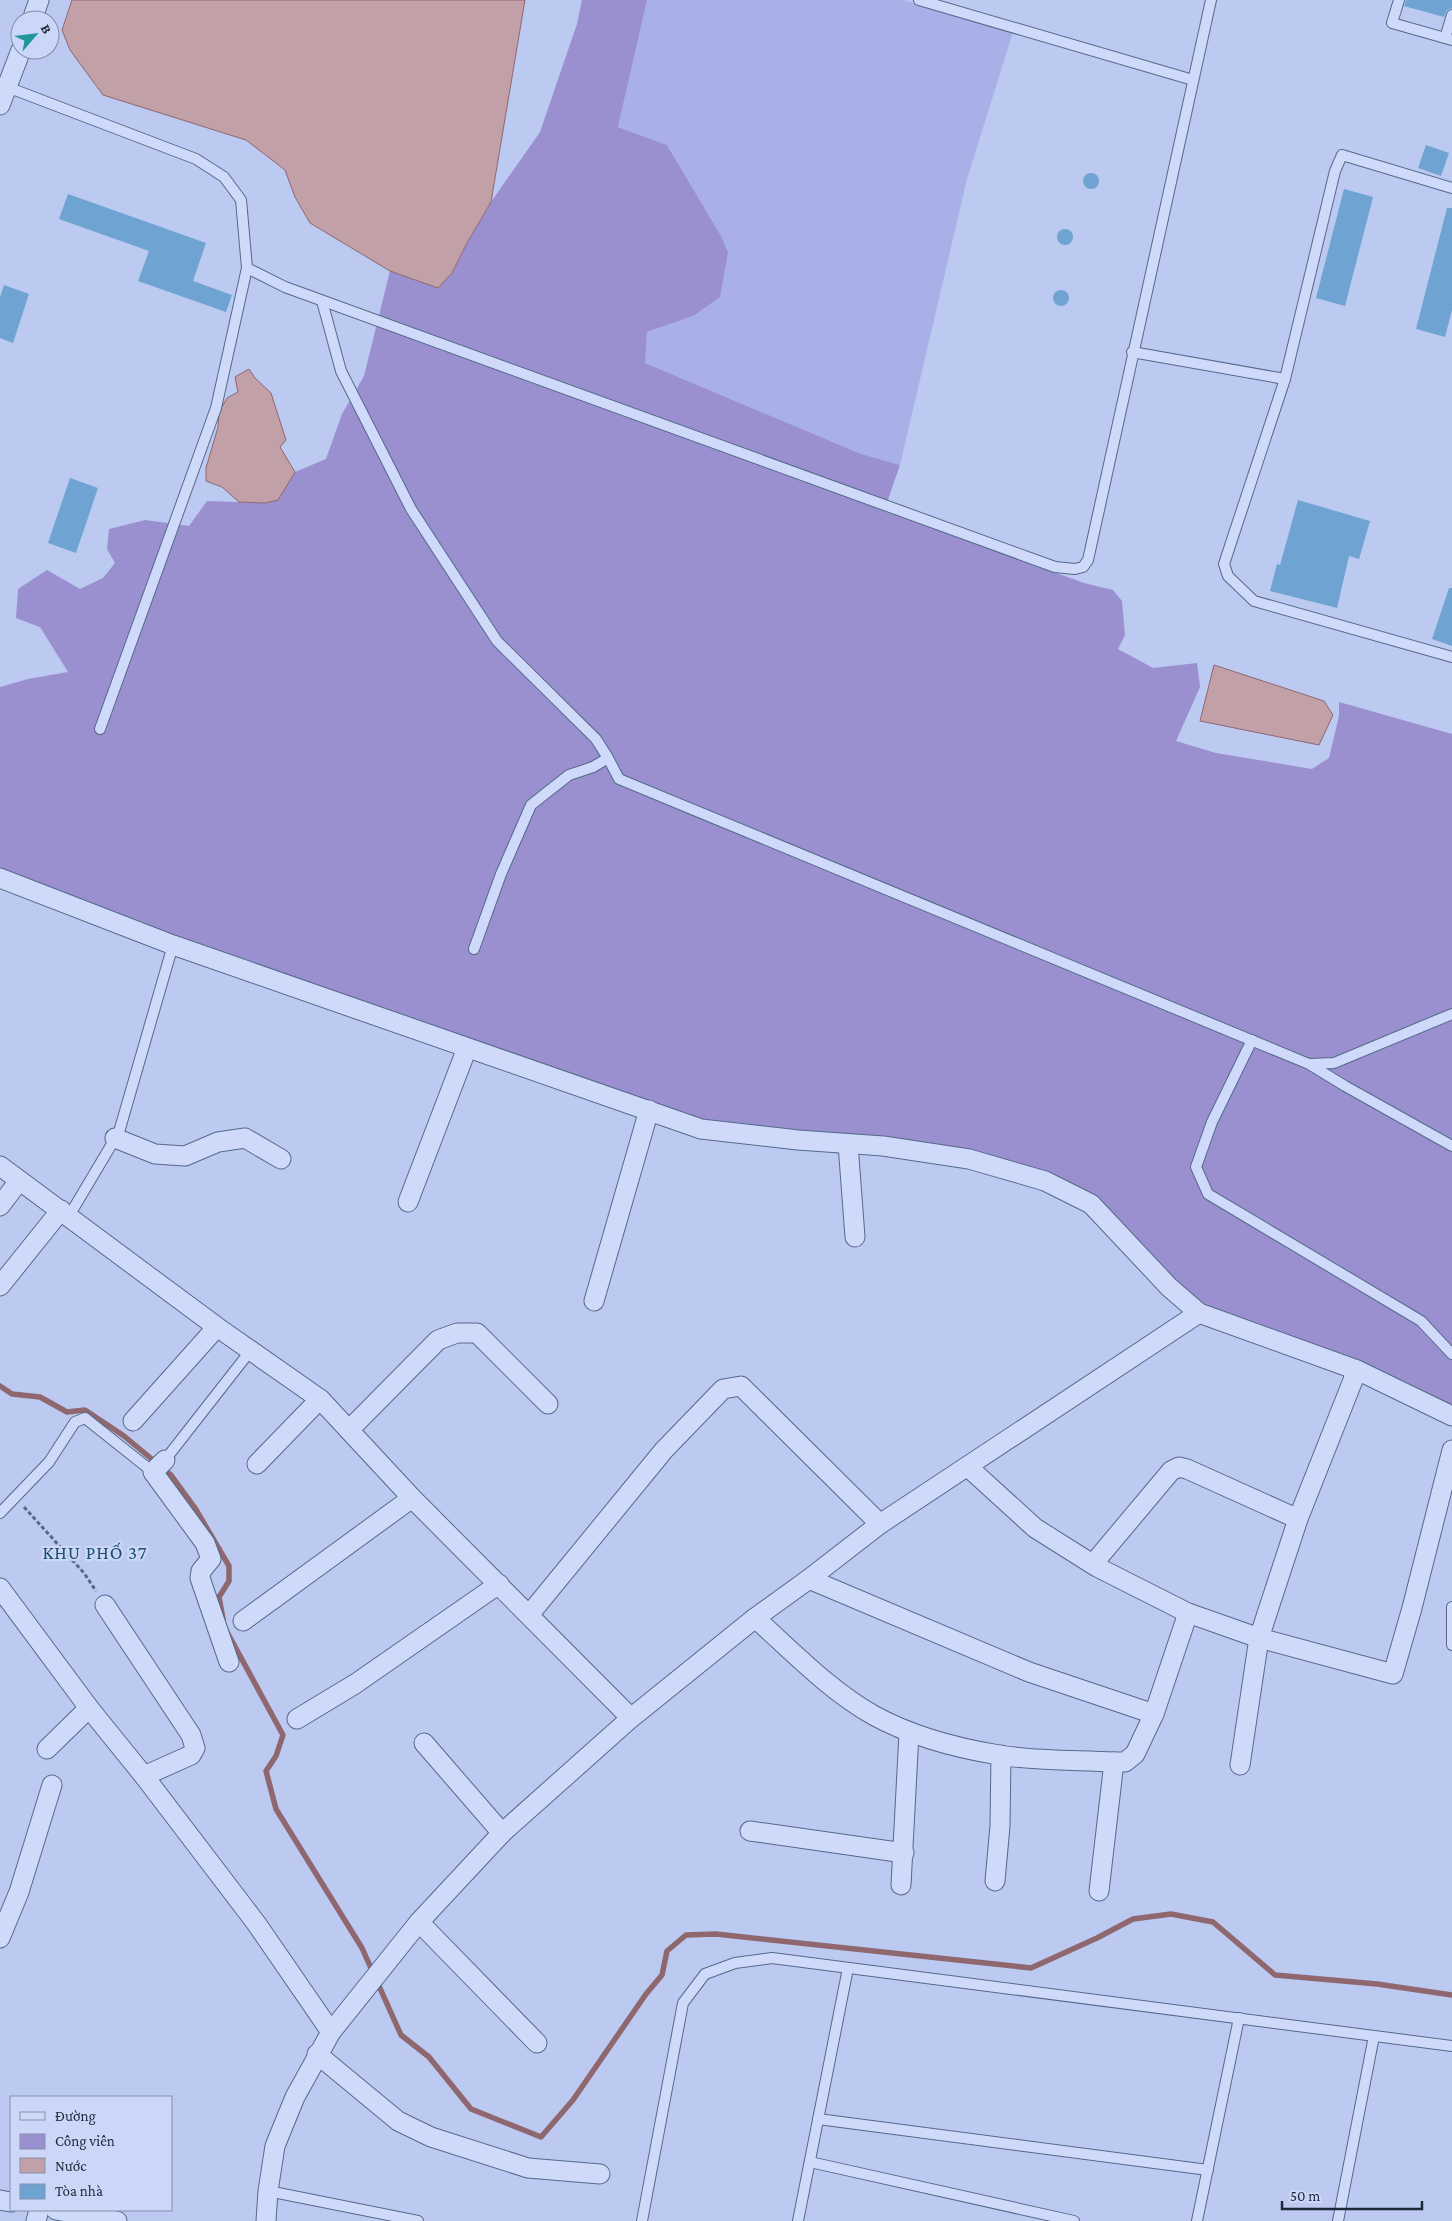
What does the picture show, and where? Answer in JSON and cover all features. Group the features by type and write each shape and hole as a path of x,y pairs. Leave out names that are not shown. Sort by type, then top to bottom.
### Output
{"street":[{"path":"0,105 16,60"},
{"path":"0,878 173,945 701,1128 798,1140 883,1146 970,1159 1045,1181 1091,1204 1169,1287 1199,1313 1357,1370 1452,1416"},
{"path":"408,1202 467,1048"},
{"path":"594,1300 649,1110"},
{"path":"115,1138 155,1154 185,1156 218,1142 245,1138 281,1159"},
{"path":"848,1144 855,1237"},
{"path":"0,1166 217,1327 320,1399 412,1498 631,1718"},
{"path":"0,1206 19,1181"},
{"path":"0,1286 65,1213"},
{"path":"266,2221 268,2191 275,2146 294,2097 317,2054 331,2032 419,1922 502,1833 631,1718 755,1618 880,1524 1199,1313"},
{"path":"132,1421 217,1327"},
{"path":"349,1430 438,1340 457,1333 476,1333 548,1404"},
{"path":"1240,1765 1259,1638 1298,1519 1357,1370"},
{"path":"529,1615 664,1450 723,1389 741,1386 880,1524"},
{"path":"257,1464 320,1399"},
{"path":"968,1467 1035,1528 1093,1564 1188,1613 1259,1638 1393,1674 1452,1450"},
{"path":"159,1466 205,1542 210,1554 211,1559 201,1571 200,1578 230,1662"},
{"path":"1093,1564 1171,1471 1179,1468 1187,1469 1298,1519"},
{"path":"243,1621 412,1498"},
{"path":"809,1579 1029,1672 1154,1714"},
{"path":"297,1719 355,1684 499,1584"},
{"path":"0,1588 89,1708 144,1776 256,1924 331,2032"},
{"path":"105,1605 191,1735 195,1748 191,1755 144,1776"},
{"path":"755,1618 811,1668 851,1700 872,1714 909,1733 1000,1755 1125,1762 1136,1754 1154,1714 1188,1613"},
{"path":"47,1749 89,1708"},
{"path":"901,1885 909,1733"},
{"path":"424,1743 502,1833"},
{"path":"995,1881 1000,1826 1000,1755"},
{"path":"1099,1891 1114,1762"},
{"path":"0,1938 19,1892 52,1785"},
{"path":"750,1831 904,1853"},
{"path":"419,1922 537,2043"},
{"path":"317,2054 398,2121 431,2137 528,2168 600,2174"},
{"path":"62,2211 117,2221"}],"lane":[{"path":"919,0 1193,80"},
{"path":"247,268 285,287 1055,567 1075,570 1083,567 1088,560 1132,352 1212,0"},
{"path":"1399,0 1392,23 1449,39 1452,15"},
{"path":"7,87 196,159 224,177 241,200 247,268 216,408 100,729"},
{"path":"1452,188 1342,155 1335,171 1285,379 1224,564 1228,576 1254,601 1452,656"},
{"path":"322,300 341,371 411,509 497,641 596,739 619,778 1309,1064 1452,1146"},
{"path":"1132,352 1285,379"},
{"path":"474,949 501,874 530,805 569,775 593,767 608,758"},
{"path":"65,1213 119,1132 173,945"},
{"path":"1309,1064 1334,1064 1452,1014"},
{"path":"1252,1040 1212,1122 1196,1167 1208,1194 1420,1321 1452,1354"},
{"path":"0,1513 49,1462 75,1422 84,1418 159,1466 251,1350"},
{"path":"1452,1607 1452,1644"},
{"path":"642,2221 683,2003 705,1974 735,1963 772,1958 1452,2046"},
{"path":"798,2221 848,1968"},
{"path":"1197,2221 1238,2018"},
{"path":"1338,2221 1374,2036"},
{"path":"818,2118 1208,2170"},
{"path":"810,2162 1074,2221"},
{"path":"268,2191 418,2221"}],"path":[{"path":"15,1497 84,1573 105,1605"}],"shaded area":[{"path":"647,0 903,0 1013,32 967,179 900,465 861,454 645,363 647,332 693,316 728,252 721,236 667,145 618,127"}],"green space":[{"path":"582,0 647,0 618,127 667,145 721,236 728,252 720,297 693,316 647,332 645,363 861,454 900,465 884,511 1084,583 1113,590 1122,601 1125,635 1118,649 1153,668 1197,663 1200,687 1176,741 1216,753 1312,769 1329,758 1339,716 1339,702 1452,734 1452,1409 1202,1308 1047,1175 702,1122 172,938 0,871 0,687 28,679 68,672 40,627 16,618 18,589 47,570 80,589 103,578 115,563 107,549 109,529 145,520 189,526 207,501 265,503 278,500 295,472 326,459 342,414 364,376 390,271 438,288 452,273 491,202 540,132 577,24"}],"water":[{"path":"72,0 525,0 491,202 452,273 438,288 390,271 310,223 295,197 285,170 246,140 103,95 70,50 62,30"},
{"path":"249,369 255,378 271,393 286,440 280,447 295,472 278,500 265,503 239,502 222,487 206,481 206,468 218,427 219,412 227,398 238,392 235,377"},
{"path":"1214,665 1324,701 1333,715 1319,745 1200,721"}],"building":[{"path":"1406,0 1452,0 1452,8 1447,10 1444,17 1404,6"},
{"path":"1426,145 1449,153 1441,176 1418,168"},
{"path":"1088,173 1094,173 1099,178 1097,187 1088,189 1083,184 1083,178"},
{"path":"1344,189 1373,197 1345,306 1316,298"},
{"path":"68,194 206,243 193,281 232,295 226,312 138,281 149,251 59,219"},
{"path":"1447,208 1452,208 1452,310 1445,337 1416,329"},
{"path":"1062,229 1068,229 1073,234 1071,243 1062,245 1057,240 1057,234"},
{"path":"4,285 29,294 13,343 0,338 0,297"},
{"path":"1058,290 1064,290 1069,295 1067,304 1058,306 1053,301 1053,295"},
{"path":"70,478 98,488 76,553 48,543"},
{"path":"1298,500 1370,521 1359,559 1349,556 1337,608 1270,591 1277,564 1280,565"},
{"path":"1449,588 1452,588 1452,646 1432,639"}],"waterway":[{"path":"0,1386 12,1394 40,1397 67,1412 85,1410 124,1436 171,1475 195,1508 229,1566 229,1581 219,1597 223,1619"},
{"path":"227,1632 283,1735 276,1756 266,1771 276,1809 362,1948 401,2035 429,2057 471,2109 541,2137 573,2100 646,1994 662,1975 667,1951 686,1935 716,1934 1031,1968 1097,1938 1133,1919 1171,1914 1213,1922 1275,1975 1377,1984 1452,1995"}],"district":[{"name":"KHU PHỐ 37","path":"95,1552"}]}
